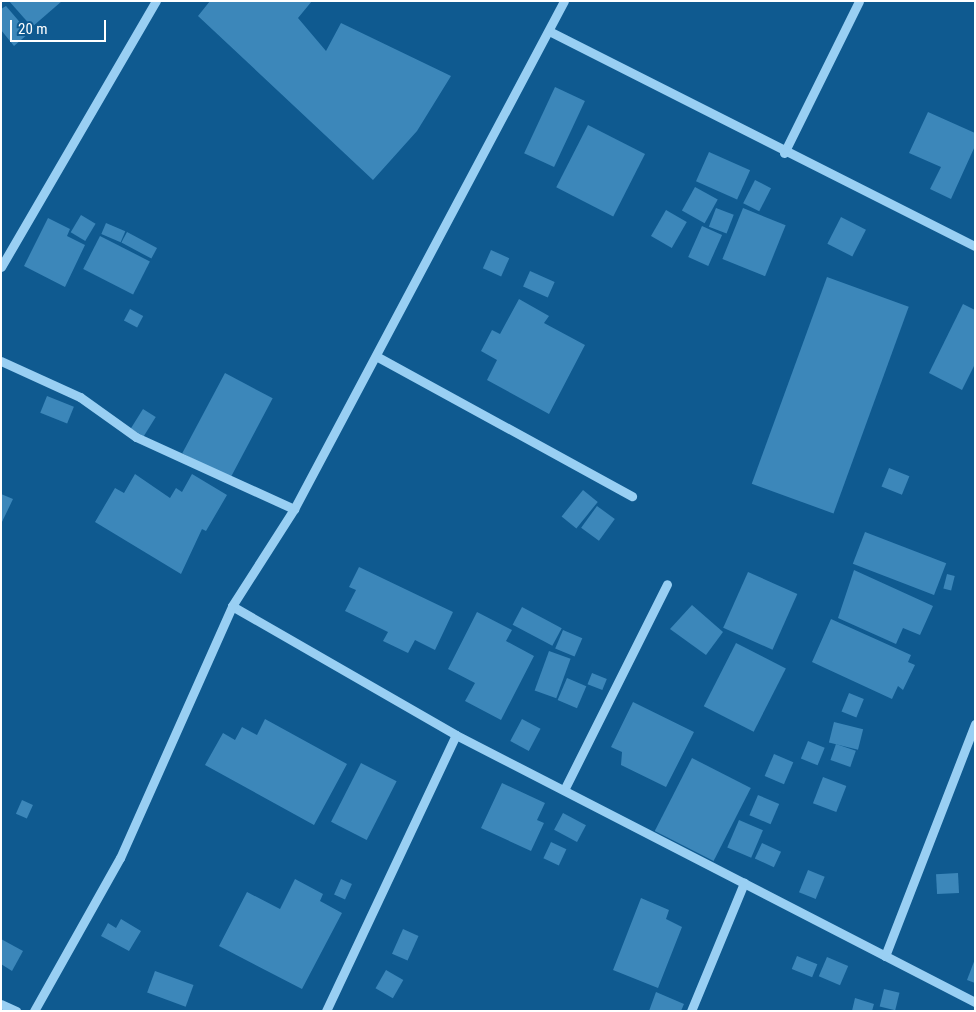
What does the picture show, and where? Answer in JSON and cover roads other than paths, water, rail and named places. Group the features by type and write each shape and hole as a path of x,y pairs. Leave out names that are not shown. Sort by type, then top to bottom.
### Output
{"street":[{"path":"1,267 156,1"},
{"path":"34,1011 120,858 232,606 294,509 564,1"},
{"path":"784,153 860,1"},
{"path":"549,31 784,153 975,246"},
{"path":"376,356 632,496"},
{"path":"1,361 80,397 136,437 294,509"},
{"path":"564,790 667,584"},
{"path":"232,606 456,735 975,1002"},
{"path":"885,956 975,724"},
{"path":"326,1011 456,735"},
{"path":"691,1011 744,883"},
{"path":"1,1004 16,1011"}]}
